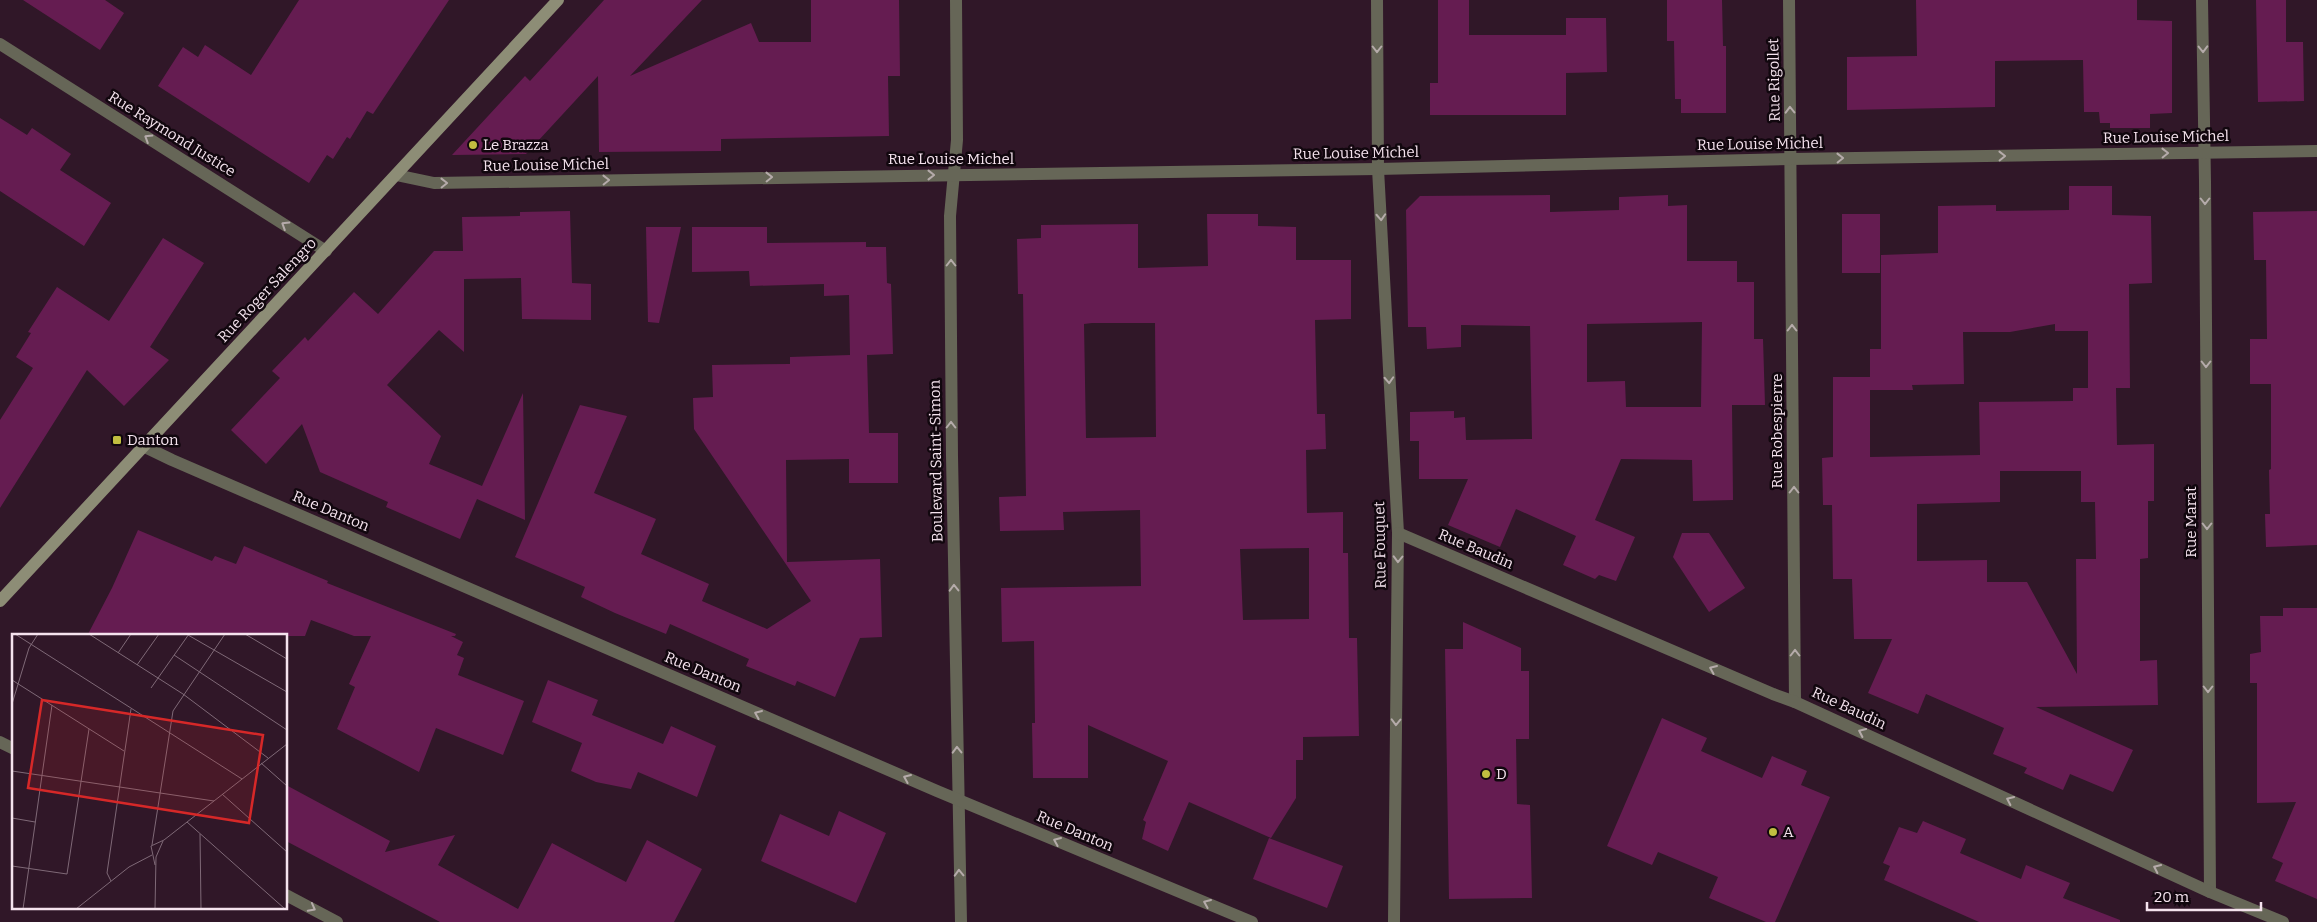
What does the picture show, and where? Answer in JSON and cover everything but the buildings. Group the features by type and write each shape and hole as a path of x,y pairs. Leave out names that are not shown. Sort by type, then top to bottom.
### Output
{"main road":[{"name":"Rue Roger Salengro","path":"0,601 558,0"}],"street":[{"name":"Boulevard Saint-Simon","path":"956,0 957,140 950,235 957,799 961,922"},
{"name":"Rue Fouquet","path":"1377,0 1378,169 1398,533 1394,922"},
{"name":"Rue Rigollet","path":"1788,0 1791,159"},
{"name":"Rue Marat","path":"2202,0 2205,152 2210,892"},
{"name":"Rue Raymond Justice","path":"0,44 326,251"},
{"name":"Rue Louise Michel","path":"396,176 434,183 1378,169 1791,159 2317,151"},
{"name":"Rue Robespierre","path":"1791,159 1795,702"},
{"name":"Rue Danton","path":"143,446 199,472 957,799 1252,922"},
{"name":"Rue Baudin","path":"1398,533 1795,702 2210,892 2282,922"},
{"path":"0,742 12,748"},
{"path":"288,896 337,922"}],"place":[{"name":"Le Brazza","path":"473,145"},
{"name":"Danton","path":"117,440"},
{"name":"D","path":"1486,774"},
{"name":"A","path":"1773,832"}]}
